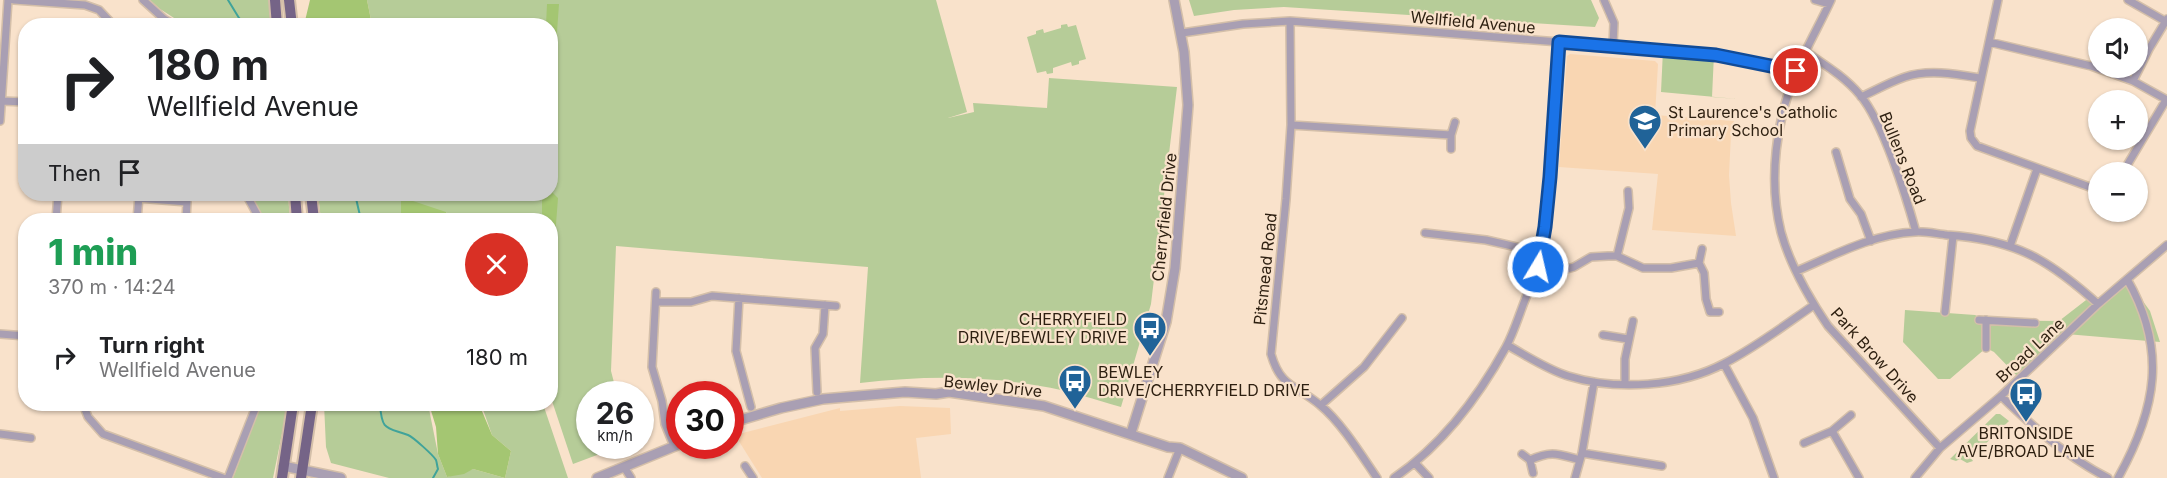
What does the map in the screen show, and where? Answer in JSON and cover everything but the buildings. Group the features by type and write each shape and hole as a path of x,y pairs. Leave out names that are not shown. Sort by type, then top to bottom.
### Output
{"main road":[{"path":"275,0 276,18"},
{"path":"289,0 291,18"},
{"path":"282,478 292,411"},
{"path":"302,474 311,411"}],"street":[{"path":"0,122 2,53 8,0"},
{"path":"14,0 86,3 99,10 106,18"},
{"path":"143,0 163,18"},
{"name":"Cherryfield Drive","path":"1131,433 1166,322 1175,268 1188,105 1182,33 1174,0"},
{"path":"1604,0 1614,23 1613,45"},
{"path":"1815,0 1830,2"},
{"path":"1998,0 1980,78 1970,131 1971,138 1977,146 2088,187"},
{"path":"2128,0 2166,20 2133,81"},
{"name":"Park Brow Drive","path":"1830,2 1796,71 1782,116 1775,157 1775,195 1781,232 1797,271 1814,305 1828,326 1940,448"},
{"name":"Wellfield Avenue","path":"1182,33 1243,24 1290,21 1716,55 1796,71"},
{"name":"Pitsmead Road","path":"1290,21 1291,125 1271,354 1275,370 1286,382 1321,405 1356,447 1377,478"},
{"path":"1394,478 1415,464 1448,430 1488,375 1507,345 1538,267 1550,177 1559,42"},
{"path":"1989,42 2091,66 2133,81 2166,100 2129,162"},
{"name":"Bullens Road","path":"1806,52 1835,71 1861,97 1887,147 1916,232"},
{"path":"1861,97 1906,76 1956,74 1980,78"},
{"path":"2,101 18,102"},
{"path":"1451,148 1451,135 1455,122"},
{"path":"1291,125 1451,135"},
{"path":"1836,152 1850,199 1860,214 1871,241"},
{"path":"2010,246 2037,169"},
{"path":"1617,256 1629,208 1628,191"},
{"path":"180,201 188,202 187,213"},
{"path":"1797,271 1852,246 1916,232 1976,238 2010,246 2046,262 2098,304"},
{"path":"1425,233 1486,240 1539,252"},
{"path":"1945,312 1953,236"},
{"name":"Broad Lane","path":"1915,478 1940,448 2001,396 2098,304 2167,246"},
{"path":"1702,249 1700,263 1704,273 1706,299 1710,312"},
{"path":"1538,267 1563,270 1574,267 1591,257 1617,256 1643,268 1671,268 1700,263"},
{"path":"2127,279 2150,310 2156,328"},
{"path":"656,292 652,367 663,401 666,426"},
{"path":"657,302 691,302 712,296 836,306"},
{"path":"739,298 736,351 751,407"},
{"path":"817,392 815,348 823,334 825,304"},
{"path":"1507,345 1539,363 1568,375 1594,382 1651,384 1671,381 1724,364 1814,305"},
{"path":"1704,318 1710,312 1719,312"},
{"path":"1321,405 1364,367 1402,318"},
{"path":"1986,348 1983,320 2035,323"},
{"path":"1625,384 1624,359 1633,321"},
{"path":"0,334 18,335"},
{"path":"1603,335 1628,339"},
{"path":"2118,478 2152,408 2158,390 2160,356"},
{"path":"1724,364 1753,418 1773,478"},
{"path":"1575,478 1594,382"},
{"name":"Bewley Drive","path":"744,419 823,399 905,392 936,394 949,392 1044,406 1168,447 1180,448 1242,478"},
{"path":"2001,396 2061,450 2108,478"},
{"path":"86,411 103,434 223,478"},
{"path":"228,478 254,411"},
{"path":"1804,443 1832,431 1851,415"},
{"path":"1832,431 1859,478"},
{"path":"0,434 31,438"},
{"path":"1168,478 1180,448"},
{"path":"597,478 666,449"},
{"path":"1530,460 1545,453 1662,466"},
{"path":"1522,454 1530,460 1533,473"},
{"path":"1415,464 1429,478"},
{"path":"284,466 302,474 341,478"},
{"path":"624,466 631,478"},
{"path":"745,466 753,478"}],"shaded area":[{"name":"St Laurence's Catholic Primary School","path":"1570,54 1655,61 1658,64 1655,115 1734,121 1729,175 1736,236 1652,230 1658,174 1559,167 1567,56"},
{"path":"900,406 950,408 951,434 916,438 921,478 762,478 744,449 744,433 840,408 840,411"}],"green space":[{"path":"150,0 271,0 272,18 174,18"},
{"path":"310,0 367,0 371,18 306,18"},
{"path":"367,0 936,0 967,112 948,118 974,112 973,103 1047,108 1049,78 1177,87 1151,304 1121,407 1061,390 1018,382 973,378 928,378 860,383 868,267 616,246 611,371 614,381 576,381 576,459 586,459 573,464 555,411 558,411 558,213 320,213 319,201 558,201 558,18 371,18"},
{"path":"1189,0 1591,0 1599,18 1595,27 1284,7 1234,10 1194,16"},
{"path":"547,4 559,4 558,18 546,18"},
{"path":"1067,24 1068,27 1076,25 1086,59 1072,66 1071,62 1053,68 1053,73 1047,74 1046,71 1037,73 1027,37 1036,34 1036,31 1043,29 1044,33"},
{"path":"1663,50 1714,54 1712,97 1661,92"},
{"path":"254,201 289,201 289,213 260,213"},
{"path":"401,201 413,201 446,213 401,213"},
{"path":"542,201 558,201 557,213 542,213"},
{"path":"2127,279 2150,311 2160,342 2066,334 2019,378 1994,352 1986,348 1950,379 1938,379 1903,342 1905,310 1975,315 1986,320 2059,321 2090,297 2099,305"},
{"path":"258,411 287,411 273,478 233,478"},
{"path":"324,411 429,411 438,454 447,477 473,469 505,478 389,478 331,463 326,447"},
{"path":"431,411 482,411 492,435 511,451 505,478 473,469 464,474 447,477 438,454 436,427"},
{"path":"483,411 545,411 568,478 505,478 511,451 492,435"},
{"path":"1996,414 2000,414 2009,421 1971,458 1973,461 1967,463 1960,459 1956,461 1950,459"}],"waterway":[{"path":"228,0 239,18"},
{"path":"357,201 359,213"},
{"path":"381,411 386,427 411,436 436,460 438,469 433,478"}],"place":[{"name":"St Laurence's Catholic Primary School","path":"1645,150"},
{"name":"CHERRYFIELD DRIVE/BEWLEY DRIVE","path":"1150,357"},
{"name":"BEWLEY DRIVE/CHERRYFIELD DRIVE","path":"1075,410"},
{"name":"BRITONSIDE AVE/BROAD LANE","path":"2026,423"}],"route":[{"path":"1538,267 1550,177 1559,42 1716,55 1796,71"}]}
